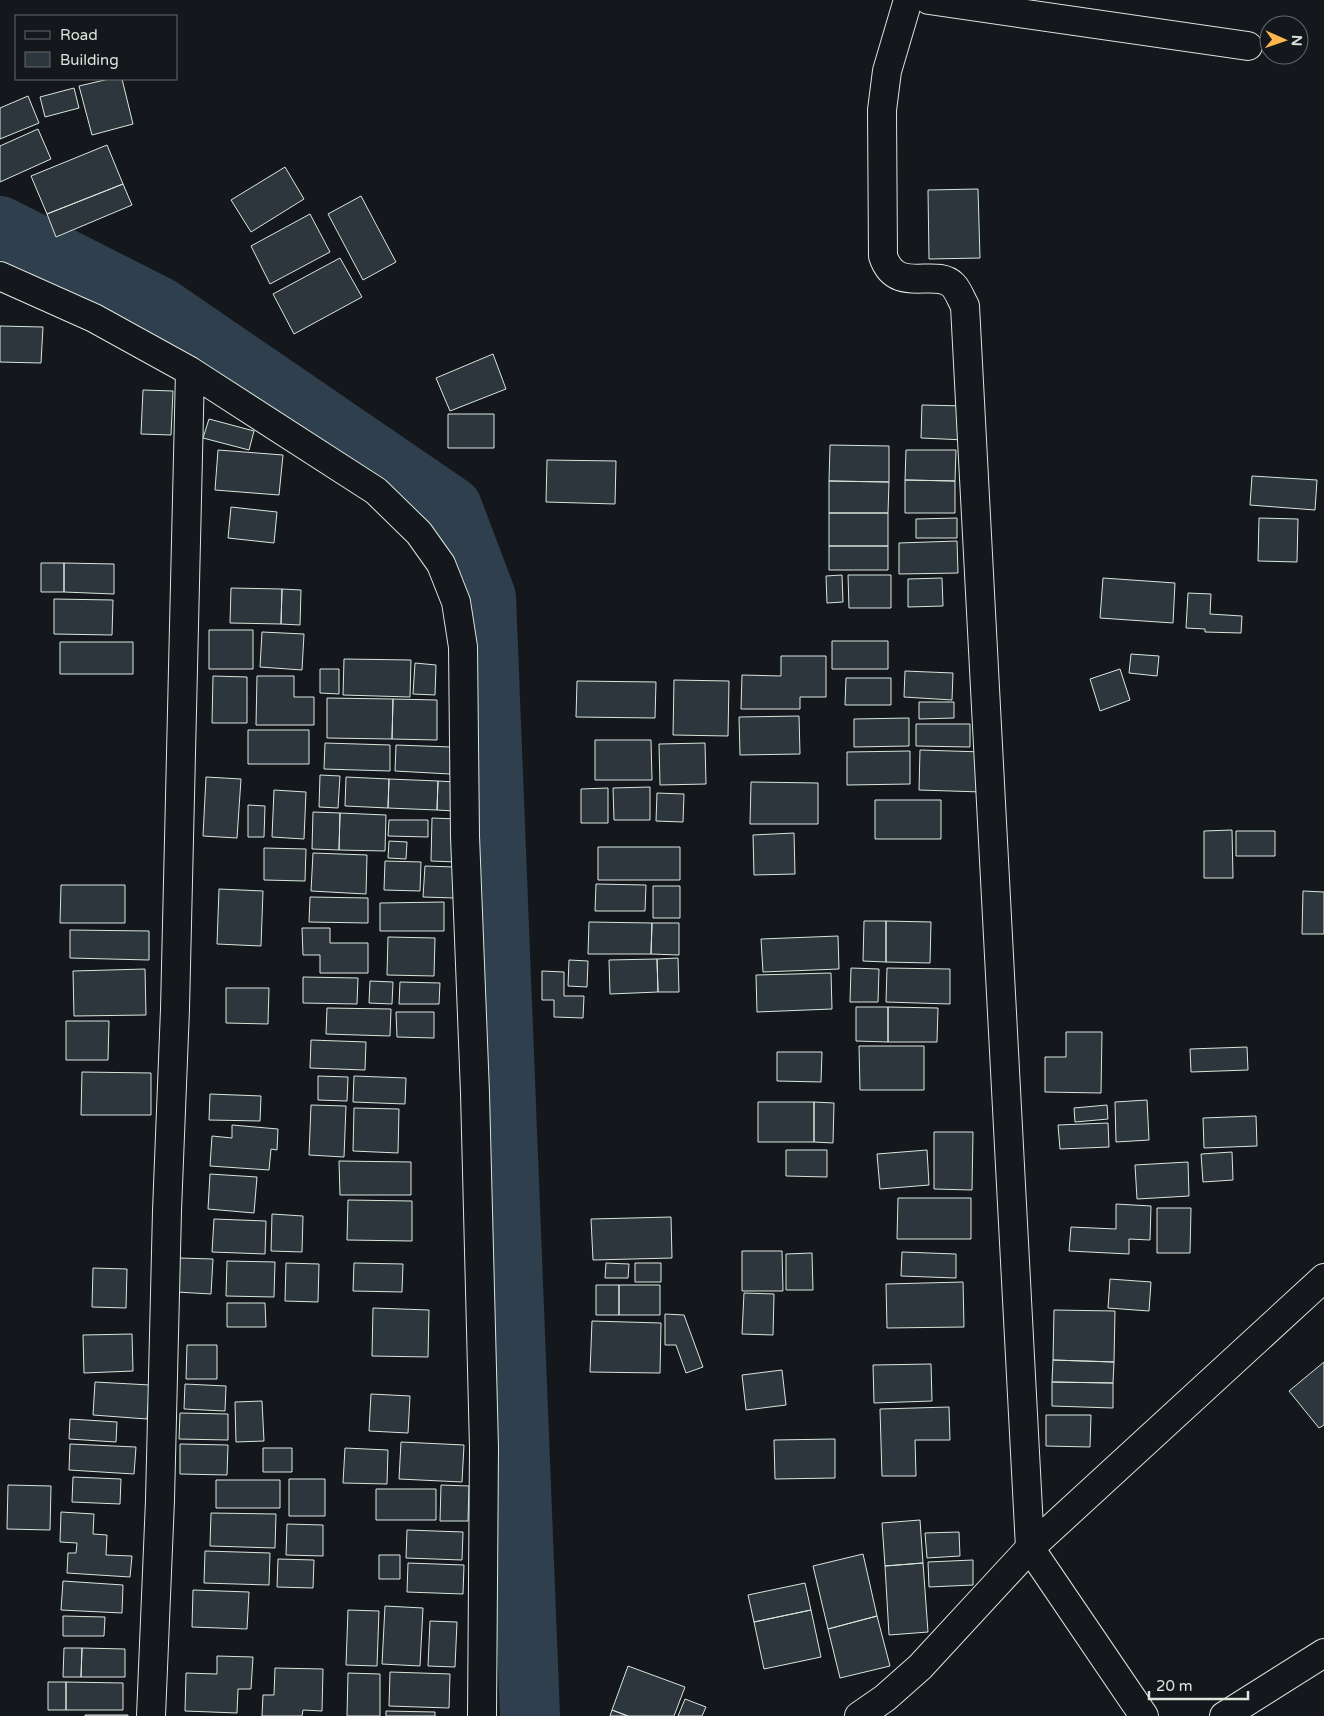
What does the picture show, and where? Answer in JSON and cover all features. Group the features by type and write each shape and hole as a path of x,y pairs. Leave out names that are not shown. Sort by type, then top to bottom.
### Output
{"street":[{"path":"908,0 886,71 882,110 883,256 887,267 896,274 914,280 938,278 952,284 965,306 1030,1548 1144,1716"},
{"path":"929,0 1248,46"},
{"path":"0,276 94,318 190,371 376,491 419,532 440,564 456,602 463,647 465,836 475,1093 484,1448 482,1716"},
{"path":"151,1716 160,1500 190,371"},
{"path":"859,1716 885,1698 920,1667 1030,1548 1324,1278"},
{"path":"1224,1716 1324,1654"}],"building":[{"path":"105,80 122,80 133,124 92,135 79,86"},
{"path":"74,88 79,108 45,117 40,97"},
{"path":"28,96 39,123 0,139 0,108"},
{"path":"38,129 51,159 0,182 0,146"},
{"path":"107,145 123,184 47,214 31,176"},
{"path":"285,167 304,199 251,232 231,200"},
{"path":"123,184 132,205 56,237 47,214"},
{"path":"978,189 980,258 929,259 928,190"},
{"path":"361,196 396,262 363,280 328,214"},
{"path":"310,214 330,252 270,284 251,246"},
{"path":"340,258 362,297 294,334 273,294"},
{"path":"0,326 43,327 41,363 0,362"},
{"path":"493,354 506,389 450,411 436,378"},
{"path":"143,390 173,391 171,435 141,434"},
{"path":"922,405 966,406 965,440 921,438"},
{"path":"448,414 494,414 494,448 448,448"},
{"path":"209,419 254,431 249,450 203,438"},
{"path":"830,445 889,446 889,482 829,481"},
{"path":"218,450 283,455 279,495 215,490"},
{"path":"906,450 956,450 955,481 905,480"},
{"path":"547,460 616,461 615,504 546,502"},
{"path":"1252,476 1317,480 1315,510 1250,505"},
{"path":"905,480 955,481 955,513 905,513"},
{"path":"829,481 889,482 888,513 829,513"},
{"path":"231,507 277,512 274,543 228,538"},
{"path":"829,513 888,513 888,546 829,546"},
{"path":"957,518 957,538 916,538 916,519"},
{"path":"1259,518 1298,519 1297,562 1258,561"},
{"path":"957,541 958,573 899,574 899,543"},
{"path":"829,546 888,546 888,570 829,570"},
{"path":"41,563 64,563 64,592 41,592"},
{"path":"64,563 114,564 114,594 64,592"},
{"path":"842,575 843,602 827,603 826,576"},
{"path":"848,575 891,575 891,608 849,608"},
{"path":"942,578 943,606 908,607 908,579"},
{"path":"1103,578 1175,583 1173,623 1100,618"},
{"path":"231,588 282,589 281,624 230,623"},
{"path":"282,589 301,590 300,625 281,624"},
{"path":"1188,593 1211,594 1210,614 1242,616 1241,633 1205,632 1205,629 1186,628"},
{"path":"54,599 113,600 112,635 54,634"},
{"path":"209,630 253,630 253,669 209,669"},
{"path":"262,632 304,634 302,670 260,667"},
{"path":"832,641 888,641 888,669 832,669"},
{"path":"60,642 133,642 133,674 60,674"},
{"path":"1131,654 1159,656 1157,676 1129,673"},
{"path":"781,656 826,656 826,697 800,697 800,709 741,709 742,675 781,676"},
{"path":"344,659 411,660 410,697 343,695"},
{"path":"415,663 436,665 435,695 413,694"},
{"path":"320,669 339,669 339,694 320,693"},
{"path":"1120,669 1130,700 1100,711 1090,679"},
{"path":"905,671 953,673 952,700 904,697"},
{"path":"213,676 247,677 247,723 212,723"},
{"path":"257,676 294,676 294,697 314,697 314,725 256,725"},
{"path":"846,678 891,678 891,705 845,705"},
{"path":"674,680 729,681 728,736 673,735"},
{"path":"577,681 656,682 655,718 576,717"},
{"path":"327,698 393,699 392,739 327,738"},
{"path":"393,699 437,700 437,740 392,739"},
{"path":"919,702 954,702 954,718 919,719"},
{"path":"799,716 800,754 740,755 739,717"},
{"path":"909,718 909,746 854,747 854,719"},
{"path":"916,724 970,724 970,747 916,746"},
{"path":"248,730 309,730 309,764 248,764"},
{"path":"595,740 651,740 652,780 595,780"},
{"path":"325,743 390,745 390,771 324,769"},
{"path":"705,743 706,784 660,785 659,744"},
{"path":"396,745 451,747 450,774 395,771"},
{"path":"920,750 983,752 982,792 919,790"},
{"path":"910,751 910,784 847,785 847,752"},
{"path":"320,775 340,776 338,808 319,807"},
{"path":"206,777 241,779 237,838 203,836"},
{"path":"346,777 389,779 388,808 345,806"},
{"path":"389,779 438,781 437,810 388,808"},
{"path":"438,781 455,782 454,811 437,810"},
{"path":"751,782 818,783 818,824 750,824"},
{"path":"650,787 650,820 614,820 613,788"},
{"path":"608,788 608,823 581,823 581,789"},
{"path":"274,790 306,792 304,839 272,837"},
{"path":"657,793 684,794 683,822 656,821"},
{"path":"875,800 941,800 941,839 875,839"},
{"path":"248,805 265,806 264,837 248,837"},
{"path":"313,812 340,813 339,850 312,849"},
{"path":"340,813 386,815 385,851 339,850"},
{"path":"432,818 457,819 456,862 431,861"},
{"path":"389,820 428,820 428,837 388,836"},
{"path":"1232,830 1233,878 1204,878 1204,831"},
{"path":"1236,831 1275,831 1275,856 1236,856"},
{"path":"794,833 795,874 754,875 753,835"},
{"path":"389,841 407,842 406,859 388,858"},
{"path":"598,847 680,847 680,880 598,880"},
{"path":"264,848 306,849 305,881 264,880"},
{"path":"313,853 367,855 366,894 311,891"},
{"path":"385,861 421,862 420,891 384,890"},
{"path":"425,866 455,867 454,898 423,897"},
{"path":"596,884 646,885 645,911 595,911"},
{"path":"61,885 125,885 125,923 60,923"},
{"path":"653,886 680,886 680,918 653,918"},
{"path":"219,889 263,891 261,946 217,944"},
{"path":"1303,891 1324,892 1324,934 1302,934"},
{"path":"310,897 368,898 368,923 309,922"},
{"path":"444,902 444,931 380,931 380,903"},
{"path":"864,921 886,921 886,962 863,961"},
{"path":"886,921 931,922 930,963 886,962"},
{"path":"589,922 652,923 651,954 588,954"},
{"path":"652,923 679,923 679,955 651,954"},
{"path":"302,928 330,928 330,943 368,943 368,973 320,973 320,955 303,955"},
{"path":"70,930 149,931 149,960 70,958"},
{"path":"838,936 839,969 763,972 761,939"},
{"path":"388,937 435,938 434,976 387,975"},
{"path":"678,958 679,992 658,992 657,959"},
{"path":"657,959 658,992 610,994 609,960"},
{"path":"569,960 588,961 587,987 568,986"},
{"path":"851,968 879,969 878,1002 850,1002"},
{"path":"887,968 950,969 950,1004 886,1002"},
{"path":"145,969 146,1015 74,1016 73,971"},
{"path":"542,971 564,972 564,996 584,996 583,1018 554,1017 554,1000 542,1000"},
{"path":"831,973 832,1009 757,1012 756,975"},
{"path":"303,977 358,978 357,1004 303,1003"},
{"path":"370,981 393,982 392,1004 369,1003"},
{"path":"400,982 440,983 439,1004 399,1004"},
{"path":"226,988 269,988 268,1024 226,1023"},
{"path":"856,1007 888,1007 888,1042 856,1041"},
{"path":"888,1007 938,1008 937,1042 888,1042"},
{"path":"327,1008 391,1009 390,1036 326,1034"},
{"path":"396,1012 434,1012 434,1038 397,1037"},
{"path":"66,1021 109,1021 108,1060 66,1060"},
{"path":"1066,1032 1102,1032 1101,1093 1045,1092 1045,1057 1066,1057"},
{"path":"311,1040 366,1042 365,1070 310,1068"},
{"path":"859,1046 924,1046 924,1090 860,1090"},
{"path":"1247,1047 1248,1070 1191,1072 1190,1049"},
{"path":"777,1052 822,1052 821,1082 777,1081"},
{"path":"82,1072 151,1073 151,1115 81,1115"},
{"path":"318,1076 348,1077 347,1101 318,1100"},
{"path":"354,1076 406,1078 405,1104 353,1102"},
{"path":"210,1094 261,1096 260,1121 209,1120"},
{"path":"1147,1100 1149,1140 1116,1142 1115,1102"},
{"path":"758,1102 814,1102 814,1142 758,1142"},
{"path":"814,1102 834,1103 833,1143 814,1142"},
{"path":"311,1105 346,1106 344,1157 309,1155"},
{"path":"1107,1105 1108,1119 1075,1122 1074,1108"},
{"path":"354,1108 399,1109 398,1153 353,1151"},
{"path":"1256,1116 1257,1146 1204,1148 1203,1118"},
{"path":"1108,1123 1109,1147 1060,1149 1058,1125"},
{"path":"232,1125 278,1129 277,1150 271,1149 269,1170 210,1166 212,1136 232,1138"},
{"path":"934,1132 973,1132 972,1190 934,1189"},
{"path":"786,1150 827,1150 827,1177 786,1176"},
{"path":"927,1150 929,1185 880,1189 877,1154"},
{"path":"1232,1152 1233,1180 1203,1182 1201,1154"},
{"path":"339,1161 411,1162 411,1195 340,1195"},
{"path":"1188,1162 1189,1196 1137,1199 1135,1165"},
{"path":"210,1174 257,1177 254,1213 208,1209"},
{"path":"898,1198 971,1198 971,1239 897,1239"},
{"path":"348,1200 412,1201 412,1241 347,1240"},
{"path":"1116,1204 1151,1206 1150,1240 1129,1239 1129,1254 1069,1251 1071,1227 1116,1229"},
{"path":"1157,1208 1191,1208 1190,1253 1157,1253"},
{"path":"272,1214 303,1216 302,1252 271,1251"},
{"path":"671,1217 672,1258 593,1260 591,1219"},
{"path":"214,1219 266,1221 265,1254 212,1252"},
{"path":"742,1251 782,1251 783,1291 742,1291"},
{"path":"902,1252 956,1254 956,1278 901,1276"},
{"path":"812,1253 813,1290 786,1290 786,1254"},
{"path":"179,1258 213,1259 211,1294 177,1292"},
{"path":"227,1261 275,1262 274,1297 226,1296"},
{"path":"286,1263 319,1264 318,1302 285,1301"},
{"path":"354,1263 403,1264 402,1292 353,1291"},
{"path":"606,1263 629,1264 628,1278 605,1278"},
{"path":"635,1263 661,1263 661,1282 635,1282"},
{"path":"93,1268 127,1269 126,1308 92,1307"},
{"path":"1110,1279 1151,1282 1149,1311 1108,1308"},
{"path":"963,1282 964,1327 887,1328 886,1284"},
{"path":"596,1285 619,1285 619,1315 596,1315"},
{"path":"619,1285 660,1285 660,1315 619,1315"},
{"path":"744,1293 774,1294 773,1335 742,1334"},
{"path":"227,1303 265,1303 266,1327 227,1327"},
{"path":"373,1308 429,1310 428,1357 372,1356"},
{"path":"1054,1310 1115,1311 1114,1362 1053,1360"},
{"path":"665,1314 684,1315 703,1367 686,1373 676,1345 665,1345"},
{"path":"592,1321 661,1323 660,1373 590,1372"},
{"path":"132,1334 133,1371 84,1373 83,1335"},
{"path":"187,1345 217,1345 217,1379 186,1379"},
{"path":"1053,1360 1114,1362 1113,1383 1052,1382"},
{"path":"1324,1362 1324,1425 1319,1428 1289,1391"},
{"path":"931,1364 932,1401 874,1403 873,1365"},
{"path":"782,1370 786,1405 746,1410 742,1375"},
{"path":"95,1382 150,1385 147,1419 93,1415"},
{"path":"1052,1382 1113,1383 1113,1408 1052,1406"},
{"path":"185,1384 226,1386 225,1411 184,1409"},
{"path":"371,1394 410,1396 408,1433 369,1431"},
{"path":"262,1401 264,1441 236,1442 235,1402"},
{"path":"949,1407 950,1440 915,1440 916,1476 882,1476 880,1409"},
{"path":"180,1413 228,1414 228,1440 179,1439"},
{"path":"1046,1415 1091,1415 1090,1447 1046,1446"},
{"path":"70,1419 117,1422 116,1442 69,1439"},
{"path":"835,1439 835,1478 775,1479 774,1440"},
{"path":"401,1442 464,1445 462,1482 399,1479"},
{"path":"70,1444 136,1447 134,1474 69,1470"},
{"path":"180,1444 228,1445 227,1475 180,1474"},
{"path":"263,1448 292,1448 292,1472 263,1472"},
{"path":"345,1448 388,1450 387,1484 343,1483"},
{"path":"73,1477 121,1479 120,1504 72,1502"},
{"path":"289,1479 325,1479 325,1516 289,1516"},
{"path":"216,1480 280,1480 280,1508 216,1508"},
{"path":"8,1485 51,1486 50,1530 7,1529"},
{"path":"441,1485 469,1486 468,1521 440,1521"},
{"path":"376,1489 436,1489 436,1520 376,1520"},
{"path":"61,1512 94,1514 93,1534 107,1535 106,1555 132,1556 130,1577 67,1573 68,1553 76,1553 77,1543 60,1542"},
{"path":"211,1513 276,1514 275,1548 210,1546"},
{"path":"920,1520 923,1563 885,1566 882,1523"},
{"path":"287,1524 323,1525 323,1556 286,1555"},
{"path":"407,1530 463,1532 462,1560 406,1558"},
{"path":"959,1532 960,1556 927,1558 925,1533"},
{"path":"205,1551 270,1553 269,1585 204,1583"},
{"path":"863,1554 877,1616 828,1629 813,1566"},
{"path":"379,1555 400,1555 400,1579 379,1579"},
{"path":"278,1559 314,1560 313,1588 277,1587"},
{"path":"973,1560 973,1585 929,1587 928,1562"},
{"path":"408,1563 464,1565 463,1594 407,1592"},
{"path":"923,1563 928,1632 889,1635 885,1566"},
{"path":"63,1581 123,1585 122,1613 61,1610"},
{"path":"805,1583 811,1610 754,1622 748,1595"},
{"path":"193,1590 249,1592 247,1629 192,1627"},
{"path":"385,1606 423,1608 420,1666 382,1664"},
{"path":"348,1610 379,1611 377,1666 346,1665"},
{"path":"811,1610 821,1657 764,1669 754,1622"},
{"path":"63,1616 105,1617 104,1636 63,1636"},
{"path":"877,1616 890,1666 840,1678 828,1629"},
{"path":"430,1621 457,1622 455,1667 428,1666"},
{"path":"64,1648 82,1648 81,1677 63,1677"},
{"path":"82,1648 125,1649 125,1677 81,1677"},
{"path":"217,1656 253,1657 251,1689 238,1689 237,1713 185,1711 186,1673 217,1674"},
{"path":"628,1666 685,1687 674,1716 628,1716 612,1710"},
{"path":"275,1668 323,1669 322,1711 303,1710 302,1716 262,1716 263,1695 274,1695"},
{"path":"390,1672 450,1674 449,1708 389,1706"},
{"path":"348,1673 380,1674 380,1716 347,1716"},
{"path":"48,1682 66,1682 66,1710 48,1710"},
{"path":"66,1682 123,1683 123,1710 66,1710"},
{"path":"685,1699 706,1707 702,1716 678,1716"},
{"path":"612,1710 628,1716 610,1716"},
{"path":"386,1711 435,1712 435,1716 386,1716"},
{"path":"128,1715 128,1716 85,1716"}],"waterway":[{"path":"0,226 160,307 452,507 486,597 530,1716"}]}
